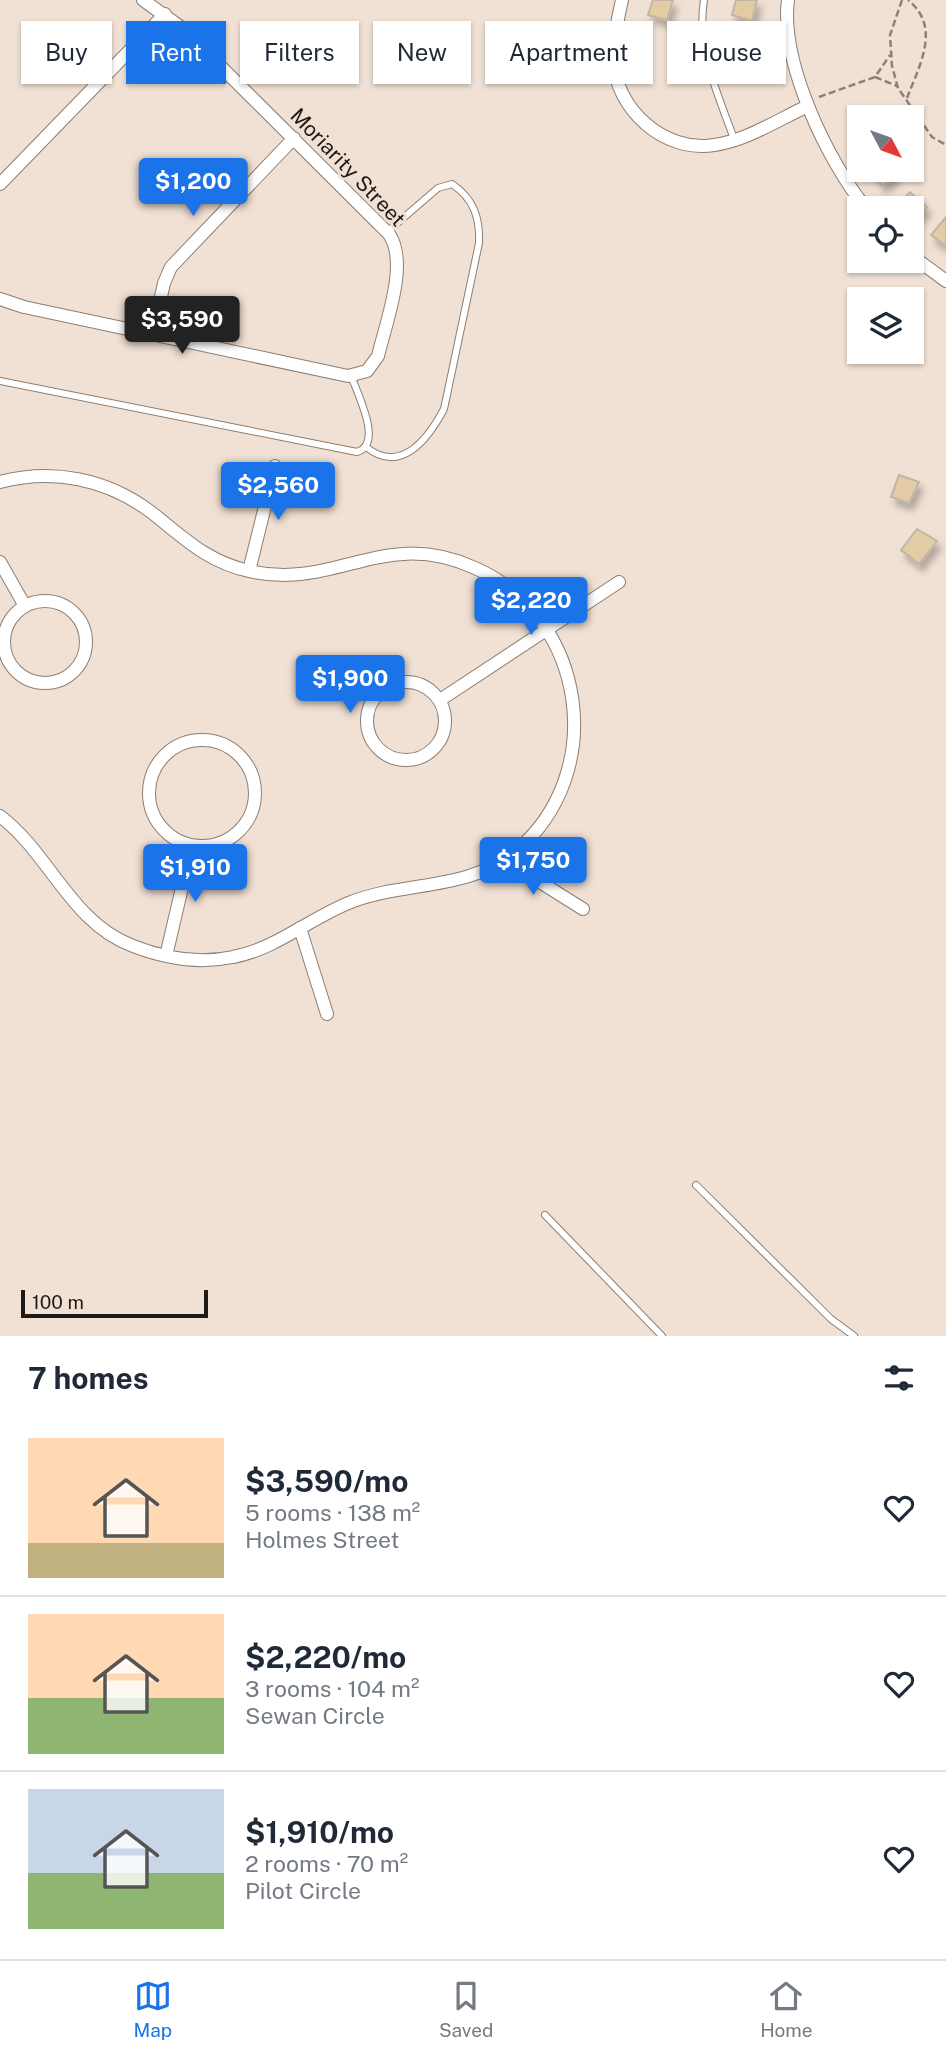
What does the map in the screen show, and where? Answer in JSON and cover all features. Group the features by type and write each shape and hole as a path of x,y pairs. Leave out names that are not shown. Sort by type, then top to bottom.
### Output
{"street":[{"name":"Moriarity Street","path":"143,0 165,14 294,138 395,243 398,266 378,356 367,370 351,375"},
{"path":"622,0 613,59 617,81 635,114 650,128 684,144 716,145 808,106"},
{"path":"788,0 785,19 790,60 808,106 858,196"},
{"path":"0,184 165,14"},
{"path":"153,333 164,283 181,254 294,138"},
{"path":"924,265 946,281"},
{"path":"0,299 24,307 351,375"},
{"path":"249,571 275,466"},
{"path":"0,482 51,475 92,481 138,503 207,556 249,571 303,575 378,555 410,551 436,555 480,569 506,585 526,603 562,658 572,687 574,739 565,775 548,812 513,854 461,879 351,902 259,949 231,957 196,960 166,956 132,946 93,922 70,898 30,844 0,816"},
{"path":"0,562 25,606"},
{"path":"440,700 619,582"},
{"path":"52,601 75,613 83,624 86,651 81,664 61,681 33,683 20,677 11,667 5,654 5,633 14,614 25,606 52,601"},
{"path":"394,683 420,684 440,700 445,712 442,738 424,757 398,760 376,747 369,736 368,710 382,689 394,683"},
{"path":"192,741 218,742 234,750 246,762 253,779 253,805 241,829 227,839 210,845 192,845 176,839 163,828 153,814 149,797 150,780 157,764 169,751 192,741"},
{"path":"166,956 192,845"},
{"path":"513,854 533,877 583,909"},
{"path":"300,928 327,1014"}],"lane":[{"path":"704,0 701,28 704,52 734,139"},
{"path":"366,447 375,455 386,457 408,454 430,434 437,423 444,409 479,243 478,216 473,205 452,184 439,188 387,232"},
{"path":"0,381 357,452 366,447 370,431 351,375"},
{"path":"696,1185 831,1319 854,1336"},
{"path":"545,1214 662,1336"}],"path":[{"path":"902,0 890,35 890,55 897,86 932,138 946,145"},
{"path":"906,99 924,58 927,41 924,19 919,9 908,0"},
{"path":"819,97 875,77 890,55"},
{"path":"875,77 897,86"}],"building":[{"path":"653,0 673,0 667,20 648,15"},
{"path":"736,0 757,0 752,21 732,15"},
{"path":"946,217 946,246 931,235"},
{"path":"899,475 919,482 909,503 891,497"},
{"path":"917,529 937,541 919,564 901,550"}]}
